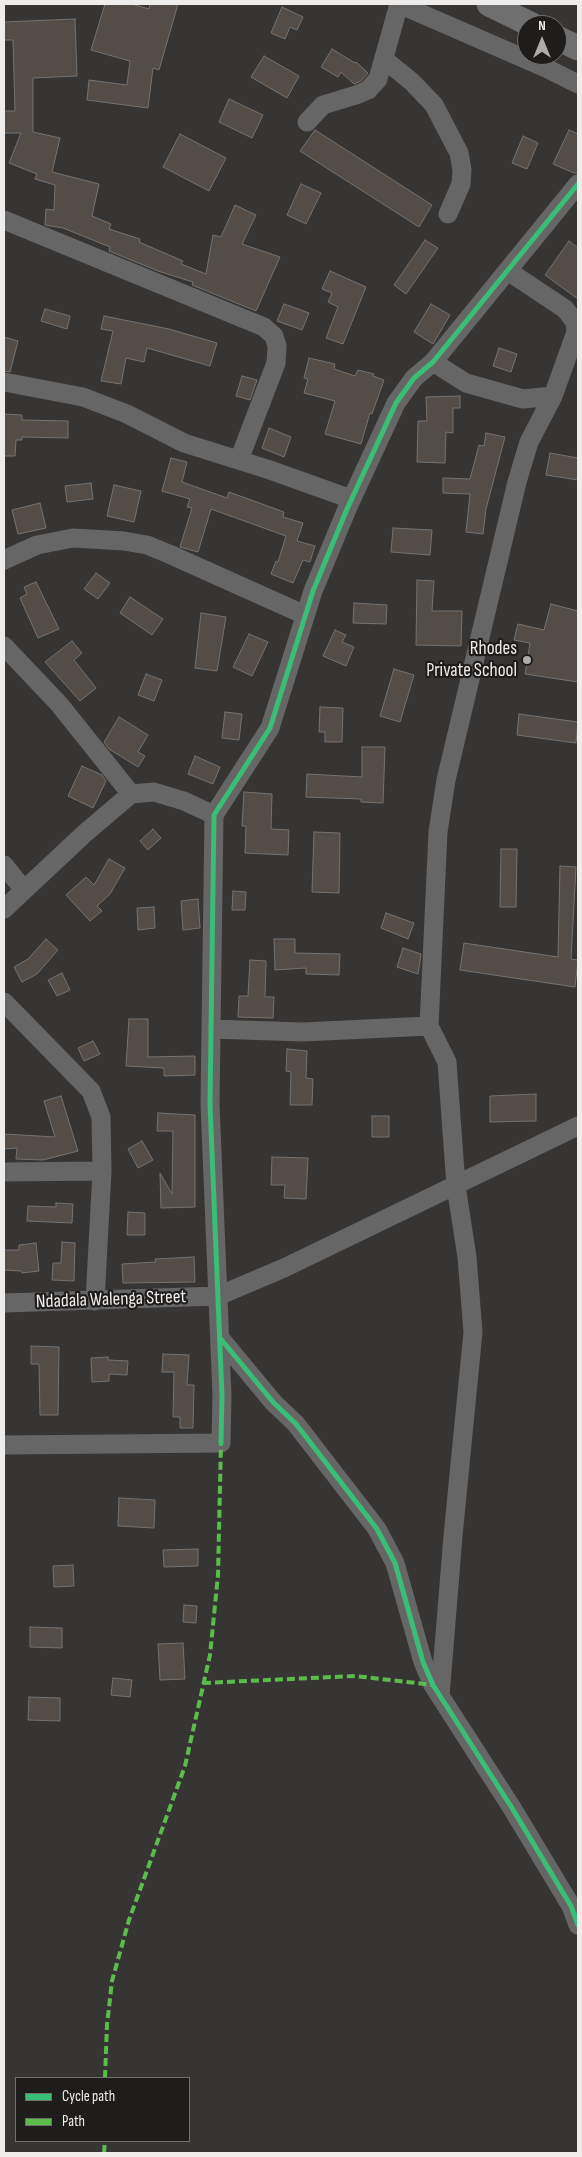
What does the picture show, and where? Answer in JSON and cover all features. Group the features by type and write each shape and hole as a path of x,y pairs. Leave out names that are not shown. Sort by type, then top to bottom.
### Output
{"main road":[{"path":"489,4 517,18"}],"street":[{"path":"307,122 323,105 368,90 378,79 385,60 399,4 546,68 578,84"},
{"path":"385,60 412,82 434,105 459,153 462,170 461,184 448,214"},
{"path":"4,1445 221,1444 220,1338 210,1104 214,815 270,728 305,615 351,499 396,403 414,378 432,362 578,184"},
{"path":"4,220 264,328 274,336 278,346 276,362 239,460"},
{"path":"440,1696 473,1332 468,1265 456,1186 447,1062 429,1026 438,832 446,780 517,482 529,442 553,396 574,340 575,322 565,308 508,271"},
{"path":"432,362 466,384 523,399 553,396"},
{"path":"4,382 83,397 126,414 184,443 351,499"},
{"path":"4,560 37,546 73,538 124,541 147,546 169,554 305,615"},
{"path":"4,646 59,704 131,794"},
{"path":"4,909 90,828 131,794 154,792 184,801 214,815"},
{"path":"4,864 24,890"},
{"path":"4,1002 91,1091 101,1117 102,1171 95,1301"},
{"path":"211,1029 303,1032 429,1026"},
{"path":"218,1296 284,1268 578,1126"},
{"path":"4,1172 102,1171"},
{"name":"Ndadala Walenga Street","path":"4,1302 95,1301 218,1296"},
{"path":"220,1338 273,1402 296,1424 378,1529 395,1563 423,1662 440,1696 542,1857 571,1906 578,1925"}],"building":[{"path":"105,4 132,4 149,9 150,4 178,4 159,70 153,68 148,108 87,100 89,80 127,85 130,61 91,50"},
{"path":"282,7 303,17 297,30 290,27 285,39 271,33"},
{"path":"75,19 77,76 33,78 33,132 60,138 52,172 99,184 92,216 111,224 109,229 140,239 139,242 183,261 181,264 206,274 213,235 221,237 235,205 256,215 242,244 280,257 256,311 192,285 193,282 158,271 109,251 110,247 63,228 45,225 46,209 54,210 55,185 35,179 37,174 9,163 21,133 4,133 4,111 15,111 13,40 4,40 4,22"},
{"path":"332,49 356,62 368,73 361,81 354,84 341,72 338,77 321,67"},
{"path":"264,56 299,76 287,98 251,77"},
{"path":"229,99 263,115 252,138 219,122"},
{"path":"315,130 432,205 419,227 300,151"},
{"path":"569,130 578,134 578,173 553,164"},
{"path":"180,134 226,158 209,191 163,167"},
{"path":"523,136 538,143 527,169 512,163"},
{"path":"301,184 321,193 306,224 287,215"},
{"path":"425,240 438,248 406,294 394,285"},
{"path":"569,241 578,248 578,299 545,275"},
{"path":"330,271 366,287 343,344 326,338 338,307 328,302 332,293 322,289"},
{"path":"284,304 309,313 302,330 277,321"},
{"path":"431,304 450,315 433,344 414,332"},
{"path":"45,309 70,316 67,329 41,321"},
{"path":"104,316 169,329 217,343 210,366 147,348 144,362 126,358 121,384 101,381 113,331 101,329"},
{"path":"4,337 18,341 10,372 4,371"},
{"path":"499,348 517,354 511,372 493,366"},
{"path":"309,358 335,364 334,369 355,376 358,370 374,374 373,376 384,380 372,414 370,413 361,444 325,434 335,401 304,393 308,379 304,378"},
{"path":"242,376 257,380 250,400 236,396"},
{"path":"460,396 460,408 453,408 453,433 446,432 445,463 417,462 418,421 427,421 426,397"},
{"path":"4,414 22,415 22,420 68,421 68,438 22,437 22,440 16,440 15,456 4,456"},
{"path":"269,428 291,437 284,457 262,448"},
{"path":"486,433 505,437 486,509 483,534 466,532 470,494 443,493 443,478 470,479 479,445 484,446"},
{"path":"550,453 578,458 578,480 546,475"},
{"path":"171,458 187,462 182,482 227,498 229,492 284,512 283,517 303,523 297,541 315,546 310,562 303,560 293,583 271,574 276,561 278,562 286,536 211,509 198,552 180,547 192,508 187,507 190,499 162,491"},
{"path":"91,483 93,499 67,502 65,486"},
{"path":"114,485 141,491 134,522 107,516"},
{"path":"40,503 46,528 18,534 12,510"},
{"path":"393,528 432,530 430,555 391,552"},
{"path":"96,573 110,583 98,599 84,589"},
{"path":"417,580 434,581 432,611 462,611 461,646 416,645"},
{"path":"36,582 59,629 38,638 20,598 27,594 24,587"},
{"path":"130,597 163,619 152,635 120,613"},
{"path":"354,603 387,605 386,624 353,623"},
{"path":"551,604 578,611 578,682 525,674 530,643 514,640 518,624 544,630"},
{"path":"201,613 226,617 217,671 195,668"},
{"path":"335,630 346,635 342,642 354,647 346,666 323,656"},
{"path":"249,634 268,642 252,676 233,667"},
{"path":"72,641 82,653 74,660 96,688 80,701 45,662"},
{"path":"394,669 414,675 400,722 380,716"},
{"path":"146,674 162,680 154,701 138,695"},
{"path":"320,707 343,708 342,742 325,742 325,732 319,732"},
{"path":"225,712 242,714 239,740 222,738"},
{"path":"519,714 578,722 576,743 517,735"},
{"path":"119,717 148,735 138,752 145,756 138,767 109,749 104,742"},
{"path":"362,747 385,747 383,803 361,802 361,799 306,797 307,774 362,777"},
{"path":"195,756 220,767 213,784 188,774"},
{"path":"82,766 102,775 106,781 93,808 68,796"},
{"path":"244,792 272,794 271,829 289,830 288,855 245,853 246,826 242,826"},
{"path":"153,829 161,838 148,850 140,841"},
{"path":"314,832 340,833 339,893 312,892"},
{"path":"501,849 517,849 516,907 500,907"},
{"path":"109,859 125,868 110,894 97,906 102,911 90,921 66,895 86,877 94,885"},
{"path":"560,866 576,867 571,959 578,960 575,987 460,970 464,943 558,957"},
{"path":"233,891 246,892 245,910 232,910"},
{"path":"198,899 200,928 183,930 181,901"},
{"path":"154,907 155,928 138,930 137,908"},
{"path":"386,913 414,923 408,939 381,928"},
{"path":"46,939 58,950 37,974 22,982 14,967 28,959"},
{"path":"274,939 295,939 295,953 340,954 339,975 306,974 306,968 275,970"},
{"path":"403,948 421,954 418,974 397,967"},
{"path":"250,960 266,961 265,997 274,997 273,1018 238,1017 239,996 248,996"},
{"path":"62,973 70,990 57,996 48,980"},
{"path":"129,1019 148,1019 148,1057 195,1056 195,1075 164,1076 164,1068 126,1066"},
{"path":"93,1041 100,1054 84,1061 78,1048"},
{"path":"287,1049 307,1051 306,1078 313,1079 312,1105 290,1105 291,1072 286,1071"},
{"path":"536,1094 536,1121 490,1122 490,1096"},
{"path":"61,1096 78,1151 43,1160 16,1159 17,1148 4,1149 4,1134 55,1137 44,1101"},
{"path":"158,1113 195,1115 195,1207 161,1208 160,1173 172,1194 173,1131 157,1131"},
{"path":"372,1116 389,1116 389,1137 372,1137"},
{"path":"142,1141 153,1160 138,1168 128,1149"},
{"path":"272,1157 308,1158 306,1199 284,1198 285,1185 271,1185"},
{"path":"56,1203 73,1204 72,1223 27,1221 28,1206 56,1207"},
{"path":"128,1212 145,1213 145,1235 127,1235"},
{"path":"62,1242 75,1243 74,1281 52,1280 53,1263 61,1263"},
{"path":"36,1243 39,1271 22,1273 21,1271 4,1270 4,1250 19,1250 19,1245"},
{"path":"194,1257 195,1282 123,1283 122,1264 156,1262 155,1259"},
{"path":"31,1346 59,1347 58,1415 40,1415 39,1364 31,1364"},
{"path":"163,1354 189,1355 187,1385 194,1385 193,1428 180,1428 180,1417 173,1417 174,1372 162,1372"},
{"path":"108,1357 108,1360 128,1361 127,1375 109,1374 109,1381 92,1382 91,1358"},
{"path":"119,1498 155,1500 154,1528 118,1526"},
{"path":"198,1549 198,1566 164,1567 163,1550"},
{"path":"73,1565 74,1586 54,1587 53,1566"},
{"path":"184,1605 197,1606 196,1623 183,1622"},
{"path":"30,1627 62,1628 62,1648 30,1647"},
{"path":"183,1643 185,1679 160,1680 158,1644"},
{"path":"113,1678 132,1680 130,1697 111,1695"},
{"path":"29,1697 60,1698 60,1721 28,1720"}],"marked path":[{"path":"105,2077 107,2025 112,1981 129,1920 185,1766 210,1655 218,1575 221,1443"},
{"path":"203,1683 355,1676 433,1685"},
{"path":"104,2153 105,2142"}],"cycle path":[{"path":"221,1443 222,1396 210,1104 214,815 270,728 313,591 347,509 396,403 414,378 433,362 578,184"},
{"path":"220,1338 273,1402 296,1424 377,1529 395,1563 423,1662 433,1685 512,1808 571,1906 578,1925"}],"place":[{"name":"Rhodes Private School","path":"527,660"}]}
